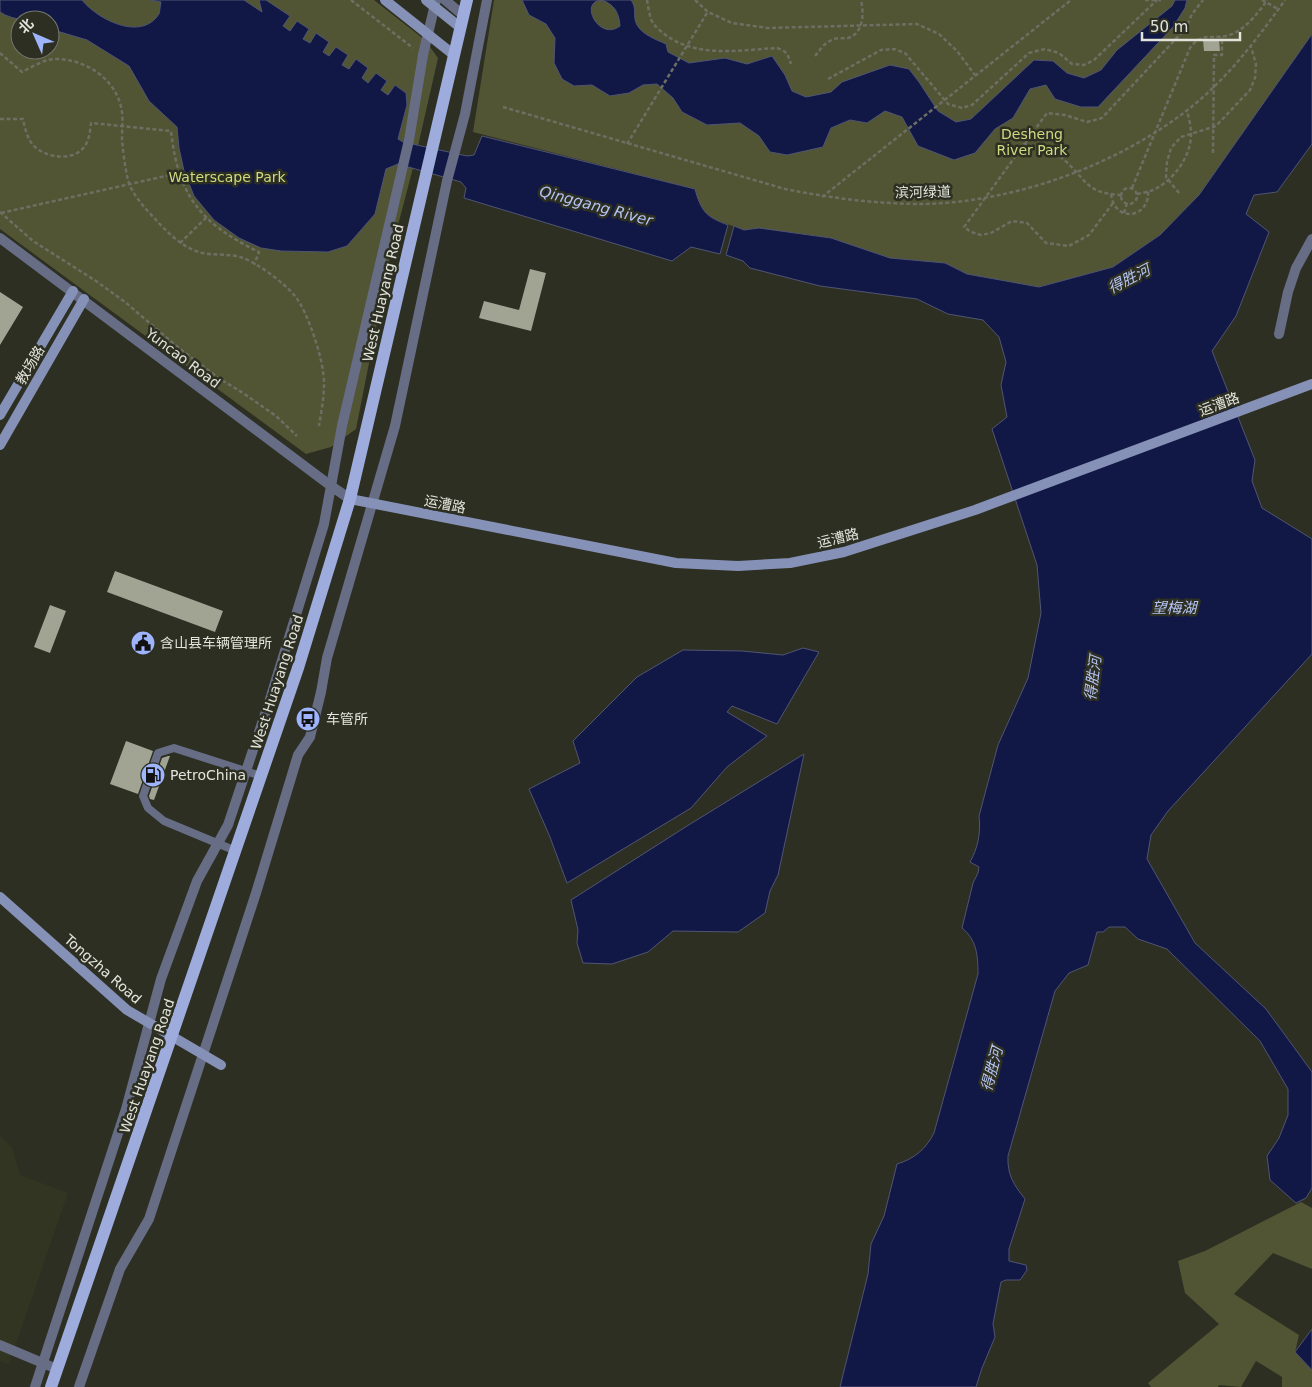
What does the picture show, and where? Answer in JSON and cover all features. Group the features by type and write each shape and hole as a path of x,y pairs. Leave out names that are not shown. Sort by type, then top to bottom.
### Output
{"main road":[{"path":"385,0 454,55"},
{"path":"426,0 435,3 463,22"},
{"name":"West Huayang Road","path":"51,1387 173,1037 298,668 350,499 467,0"},
{"name":"教场路","path":"0,414 73,291"},
{"name":"教场路","path":"0,445 84,299"},
{"name":"运漕路","path":"350,499 676,563 738,566 790,563 844,552 974,510 1312,384"},
{"name":"Tongzha Road","path":"0,897 127,1010 221,1065"}],"street":[{"path":"445,0 463,22"},
{"path":"79,1387 120,1269 149,1219 256,893 298,755 310,737 327,658 395,426 447,181 465,114 487,0"},
{"path":"35,1387 126,1109 161,979 197,881 228,825 272,696 324,524 342,426 410,140 423,55 435,3"},
{"name":"Yuncao Road","path":"0,238 350,499"},
{"path":"1279,334 1288,292 1296,268 1312,239"},
{"path":"0,1345 58,1369"}],"lane":[{"path":"236,851 164,820 148,808 142,796 158,753 174,748 261,776"}],"path":[{"path":"351,0 423,55"},
{"path":"647,0 651,20 658,29 673,40 701,51 778,48 788,54 791,64"},
{"path":"695,0 708,12 732,23 768,28 917,24 939,34 957,51 976,75"},
{"path":"815,56 825,44 834,38 848,38 858,32 864,14 861,0"},
{"path":"822,197 1071,0"},
{"path":"1145,0 1161,0"},
{"path":"1113,203 1089,235 1069,246 1046,243 1027,223 1012,221 991,233 981,235 971,232 964,227 1047,113 1086,122 1102,118 1186,28 1192,14 1202,0"},
{"name":"滨河绿道","path":"503,107 785,190 822,197 873,202 925,204 965,200 1041,185 1116,155 1156,132 1187,110 1214,86 1251,48 1284,0"},
{"path":"828,79 880,50 894,49 905,53 948,104 962,108 972,105 1029,53 1045,49 1059,53 1072,64 1084,65 1094,60 1157,1"},
{"path":"1132,188 1190,48 1204,36 1222,37 1242,28 1259,12 1265,1 1278,9"},
{"path":"627,144 708,12"},
{"path":"1213,153 1214,55 1222,55 1222,37"},
{"path":"1179,193 1166,177 1167,162 1171,148 1181,137 1216,126 1250,90 1255,78 1256,64 1251,48"},
{"path":"0,53 22,72 36,65 56,59 81,64 102,75 116,91 122,112 122,138 130,184 134,193 156,220 185,247 206,254 229,254 244,258 280,280 296,297 310,325 320,355 324,384 319,426"},
{"path":"1137,194 1148,191 1168,180 1182,165 1189,148 1191,134 1187,110"},
{"path":"0,118 23,119 26,134 40,152 64,157 76,153 87,144 91,123 171,131 174,154 181,179 193,203 216,226 236,241 260,252 254,265"},
{"path":"1024,144 1045,149 1063,159 1087,185 1111,194 1121,195"},
{"path":"0,213 179,172"},
{"path":"1132,188 1137,194"},
{"path":"1121,195 1124,190 1132,188"},
{"path":"1111,194 1113,203 1118,210 1130,214 1141,210 1148,200 1148,191"},
{"path":"1121,195 1122,200 1130,204 1135,201 1137,194"},
{"path":"1124,213 1127,203"},
{"path":"0,213 33,241 125,302 180,349 220,379 243,392 276,416 297,436"},
{"path":"180,243 207,217"}],"shaded area":[{"path":"0,1136 12,1147 20,1175 68,1193 9,1364 0,1361"}],"green space":[{"name":"Waterscape Park","path":"0,0 374,0 425,40 438,58 413,168 391,252 356,429 331,447 306,454 0,229"},
{"name":"Desheng River Park","path":"494,0 1312,0 1312,34 1199,195 1160,235 1113,267 1039,287 967,274 945,263 890,258 831,238 759,228 744,230 713,219 706,214 698,203 694,189 473,132"},
{"path":"1301,1202 1312,1208 1312,1269 1273,1253 1234,1294 1299,1335 1295,1352 1312,1370 1312,1387 1282,1387 1282,1377 1256,1361 1241,1387 1219,1385 1218,1387 1151,1387 1148,1383 1219,1324 1185,1293 1178,1261 1205,1251"}],"water":[{"name":"Qinggang River","path":"0,0 82,0 108,20 119,25 131,27 151,22 159,14 161,2 150,0 244,0 262,12 259,0 266,0 290,16 283,26 290,31 297,21 309,29 303,39 310,43 316,33 329,42 323,52 329,56 336,47 348,55 342,65 349,69 356,59 368,68 362,78 368,83 376,73 387,81 381,90 388,95 395,85 406,93 407,105 398,139 403,142 467,156 474,155 482,136 695,189 705,212 714,219 728,225 720,254 691,247 672,261 464,198 466,188 461,182 398,164 386,169 375,214 347,246 328,252 281,251 261,248 239,238 214,220 194,196 184,171 177,127 149,101 129,66 87,40 60,32 60,10 10,10 10,16 0,12"},
{"path":"522,0 602,0 631,0 633,2 636,24 647,35 666,44 668,52 689,63 725,58 747,64 772,56 785,75 792,91 806,97 831,92 842,82 890,65 909,69 938,111 956,122 971,119 1034,60 1053,61 1067,73 1084,78 1101,70 1117,50 1172,6 1175,0 1187,0 1185,8 1173,27 1098,107 1081,107 1055,99 1046,85 1030,89 1013,118 995,129 975,153 954,160 918,146 902,117 885,111 867,123 850,120 831,128 823,147 787,155 770,152 759,136 740,123 707,125 682,112 673,98 657,84 643,85 629,93 610,96 592,85 574,86 562,79 554,63 555,38 546,24 529,15","holes":["602,0 616,10 620,26 612,30 605,29 594,19 592,7 595,2"]},
{"name":"望梅湖","path":"1312,34 1312,144 1277,192 1254,195 1246,214 1269,232 1236,316 1212,351 1255,460 1252,481 1262,508 1312,539 1312,654 1168,811 1151,835 1147,859 1195,943 1266,1009 1312,1072 1312,1188 1306,1198 1296,1203 1270,1180 1267,1156 1279,1138 1288,1115 1288,1089 1260,1041 1167,949 1138,939 1125,927 1109,927 1103,932 1097,932 1088,965 1069,973 1055,991 1008,1156 1012,1179 1025,1199 1009,1249 1009,1261 1026,1265 1027,1270 1020,1280 1001,1282 993,1324 995,1337 976,1387 840,1387 868,1274 871,1244 884,1216 897,1164 919,1153 934,1133 978,974 974,943 962,928 979,867 970,862 977,846 979,816 998,745 1028,678 1041,613 1037,565 992,429 1007,417 1001,385 1006,362 999,337 983,320 948,314 917,299 820,286 750,268 743,261 726,255 734,226 744,230 759,228 831,238 890,258 945,263 967,274 1039,287 1113,267 1160,235 1199,195"},
{"path":"803,648 819,652 777,724 732,706 727,712 767,736 727,767 691,808 567,883 529,789 580,763 573,741 637,677 683,650 742,651 783,655"},
{"path":"804,754 778,875 770,891 765,913 738,932 673,931 648,952 612,964 583,963 577,943 578,930 571,900"},
{"path":"1312,1329 1312,1370 1295,1352"}],"building":[{"path":"1203,40 1219,40 1220,51 1204,51"},
{"path":"530,269 546,273 531,331 479,318 484,301 519,310"},
{"path":"0,292 23,307 0,345"},
{"path":"115,571 223,611 215,632 107,592"},
{"path":"50,605 66,611 50,653 34,647"},
{"path":"126,741 153,751 138,794 110,784"},
{"path":"170,756 154,800 150,799 149,796 162,758"}],"place":[{"name":"含山县车辆管理所","path":"143,643"},
{"name":"车管所","path":"308,719"},
{"name":"PetroChina","path":"153,775"}],"water label":[{"name":"得胜河","path":"1129,279"},
{"name":"得胜河","path":"1093,678"},
{"name":"得胜河","path":"992,1069"}]}
